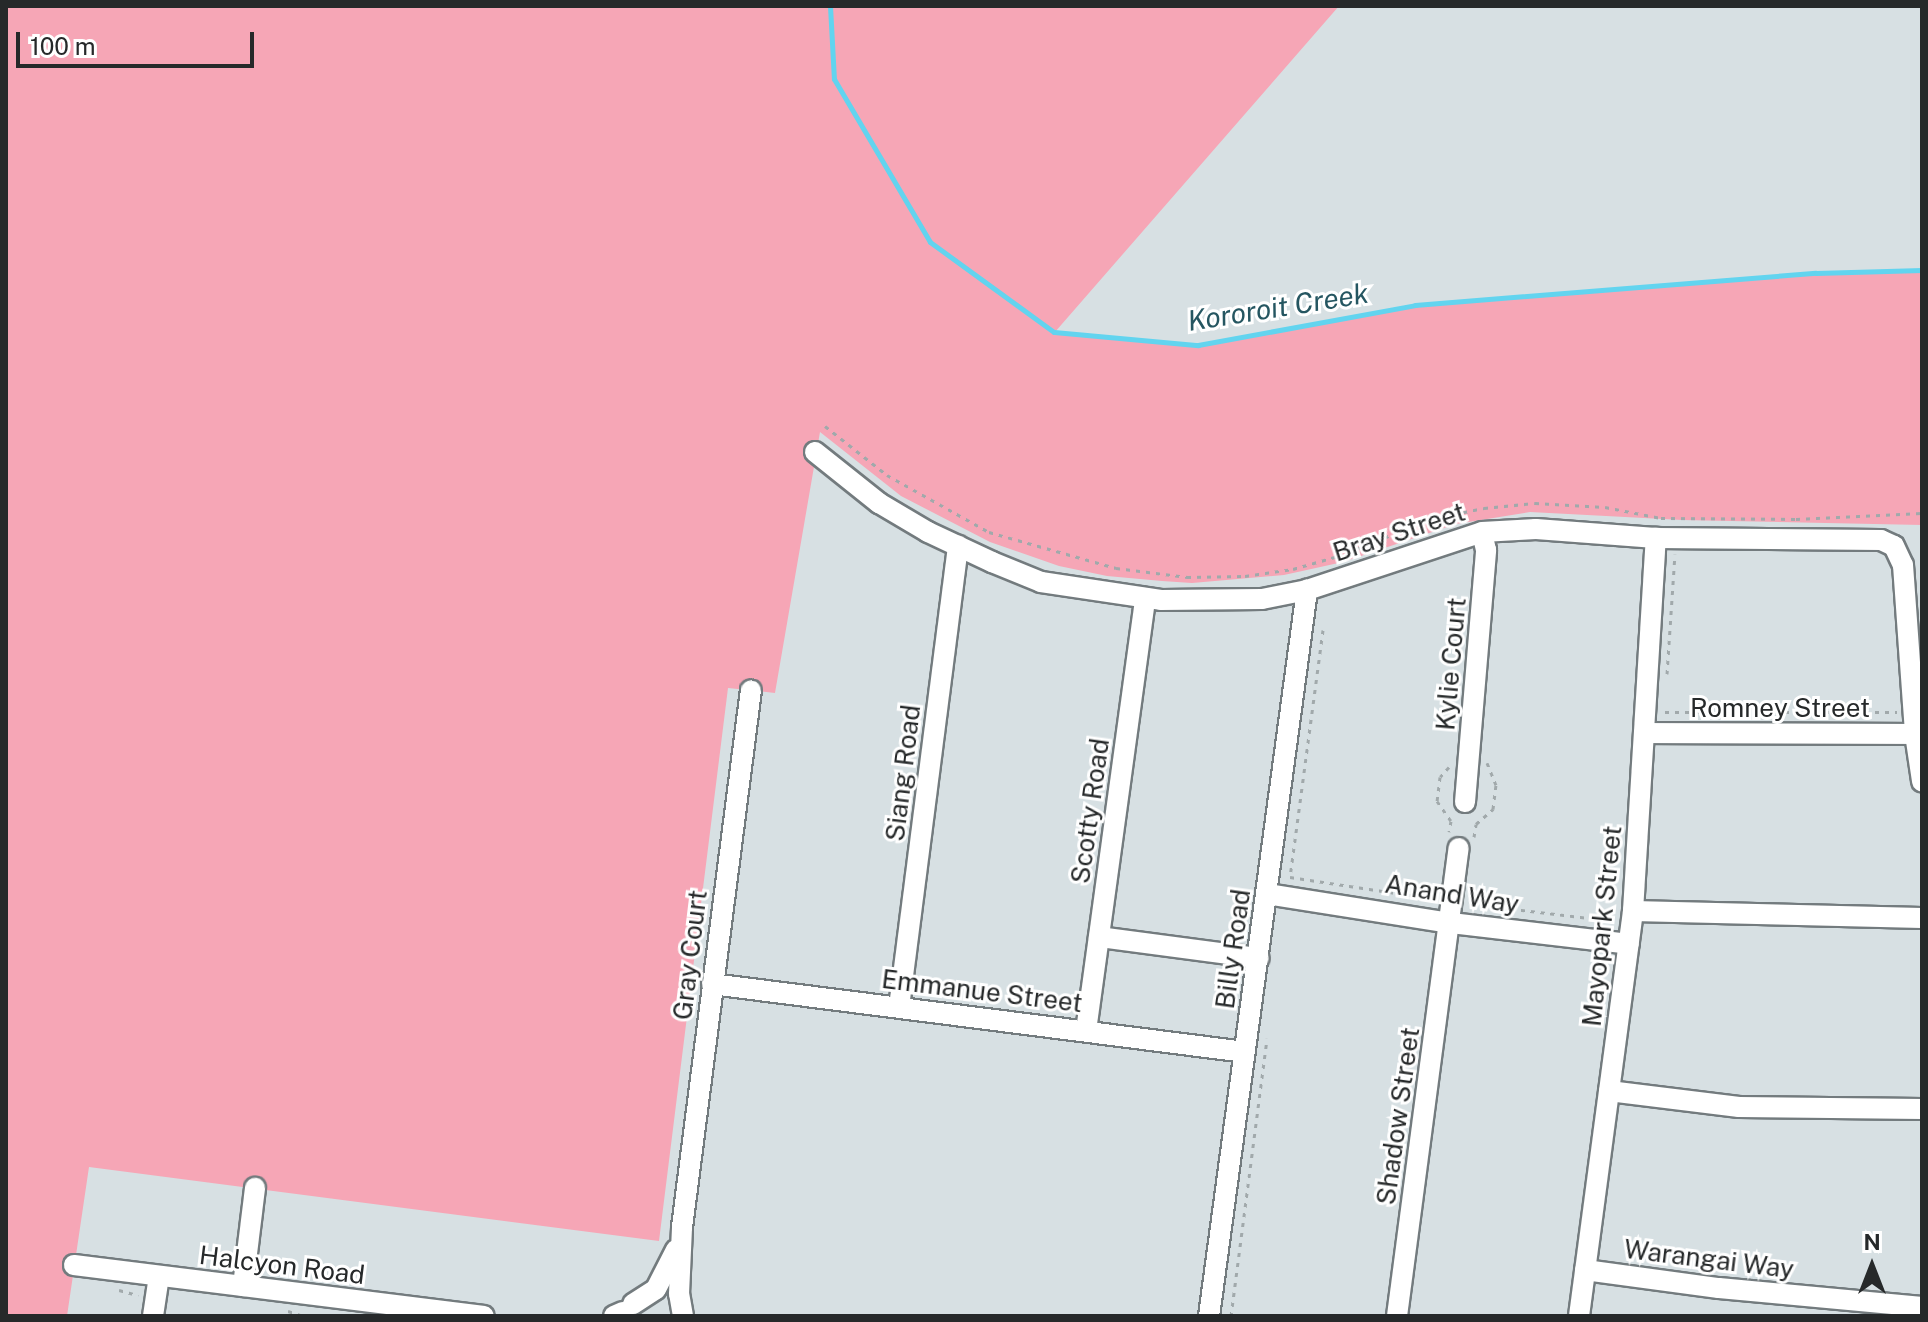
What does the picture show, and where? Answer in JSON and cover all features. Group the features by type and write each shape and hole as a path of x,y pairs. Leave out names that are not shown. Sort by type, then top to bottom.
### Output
{"street":[{"name":"Bray Street","path":"815,452 879,503 958,546 1041,582 1145,598 1214,602 1262,599 1307,590 1482,532 1577,530 1656,538 1881,540 1894,546 1903,565 1915,734 1922,781"},
{"name":"Kylie Court","path":"1465,802 1486,550 1482,532"},
{"name":"Mayopark Street","path":"1579,1316 1633,911 1656,538"},
{"name":"Siang Road","path":"899,1007 958,546"},
{"name":"Billy Road","path":"1209,1316 1307,590"},
{"name":"Scotty Road","path":"1086,1031 1145,598"},
{"name":"Gray Court","path":"682,1227 751,690"},
{"name":"Romney Street","path":"1644,733 1915,734"},
{"name":"Shadow Street","path":"1397,1316 1459,848"},
{"name":"Anand Way","path":"1267,894 1451,923 1629,944"},
{"path":"1633,911 1922,918"},
{"path":"1099,937 1259,958"},
{"name":"Emmanue Street","path":"712,984 1245,1052"},
{"path":"1609,1091 1739,1107 1922,1109"},
{"path":"243,1286 255,1188"},
{"path":"623,1312 656,1289 675,1254 682,1227"},
{"path":"682,1227 679,1294 683,1316"},
{"name":"Halcyon Road","path":"74,1265 243,1286 325,1306 484,1316"},
{"name":"Warangai Way","path":"1585,1270 1719,1288 1922,1307"},
{"path":"153,1316 159,1276"},
{"path":"623,1312 656,1299 667,1303 683,1316"}],"path":[{"path":"825,426 887,475 989,532 1101,565 1187,577 1245,576 1293,569 1338,556 1434,518 1484,508 1535,503 1605,507 1661,518 1796,519 1922,513"},
{"path":"1323,630 1290,877 1614,921"},
{"path":"1665,712 1897,712"},
{"path":"1231,1316 1267,1038"}],"shaded area":[{"path":"6,6 1339,6 1055,332 1198,345 1415,305 1816,273 1922,270 1922,525 1682,520 1530,512 1456,524 1343,562 1284,575 1192,583 1162,581 1107,576 1059,566 990,542 901,496 820,432 775,693 728,688 659,1241 89,1167 67,1316 6,1316"}],"waterway":[{"name":"Kororoit Creek","path":"830,6 834,79 930,242 1054,332 1198,345 1415,305 1816,273 1922,270"}]}
